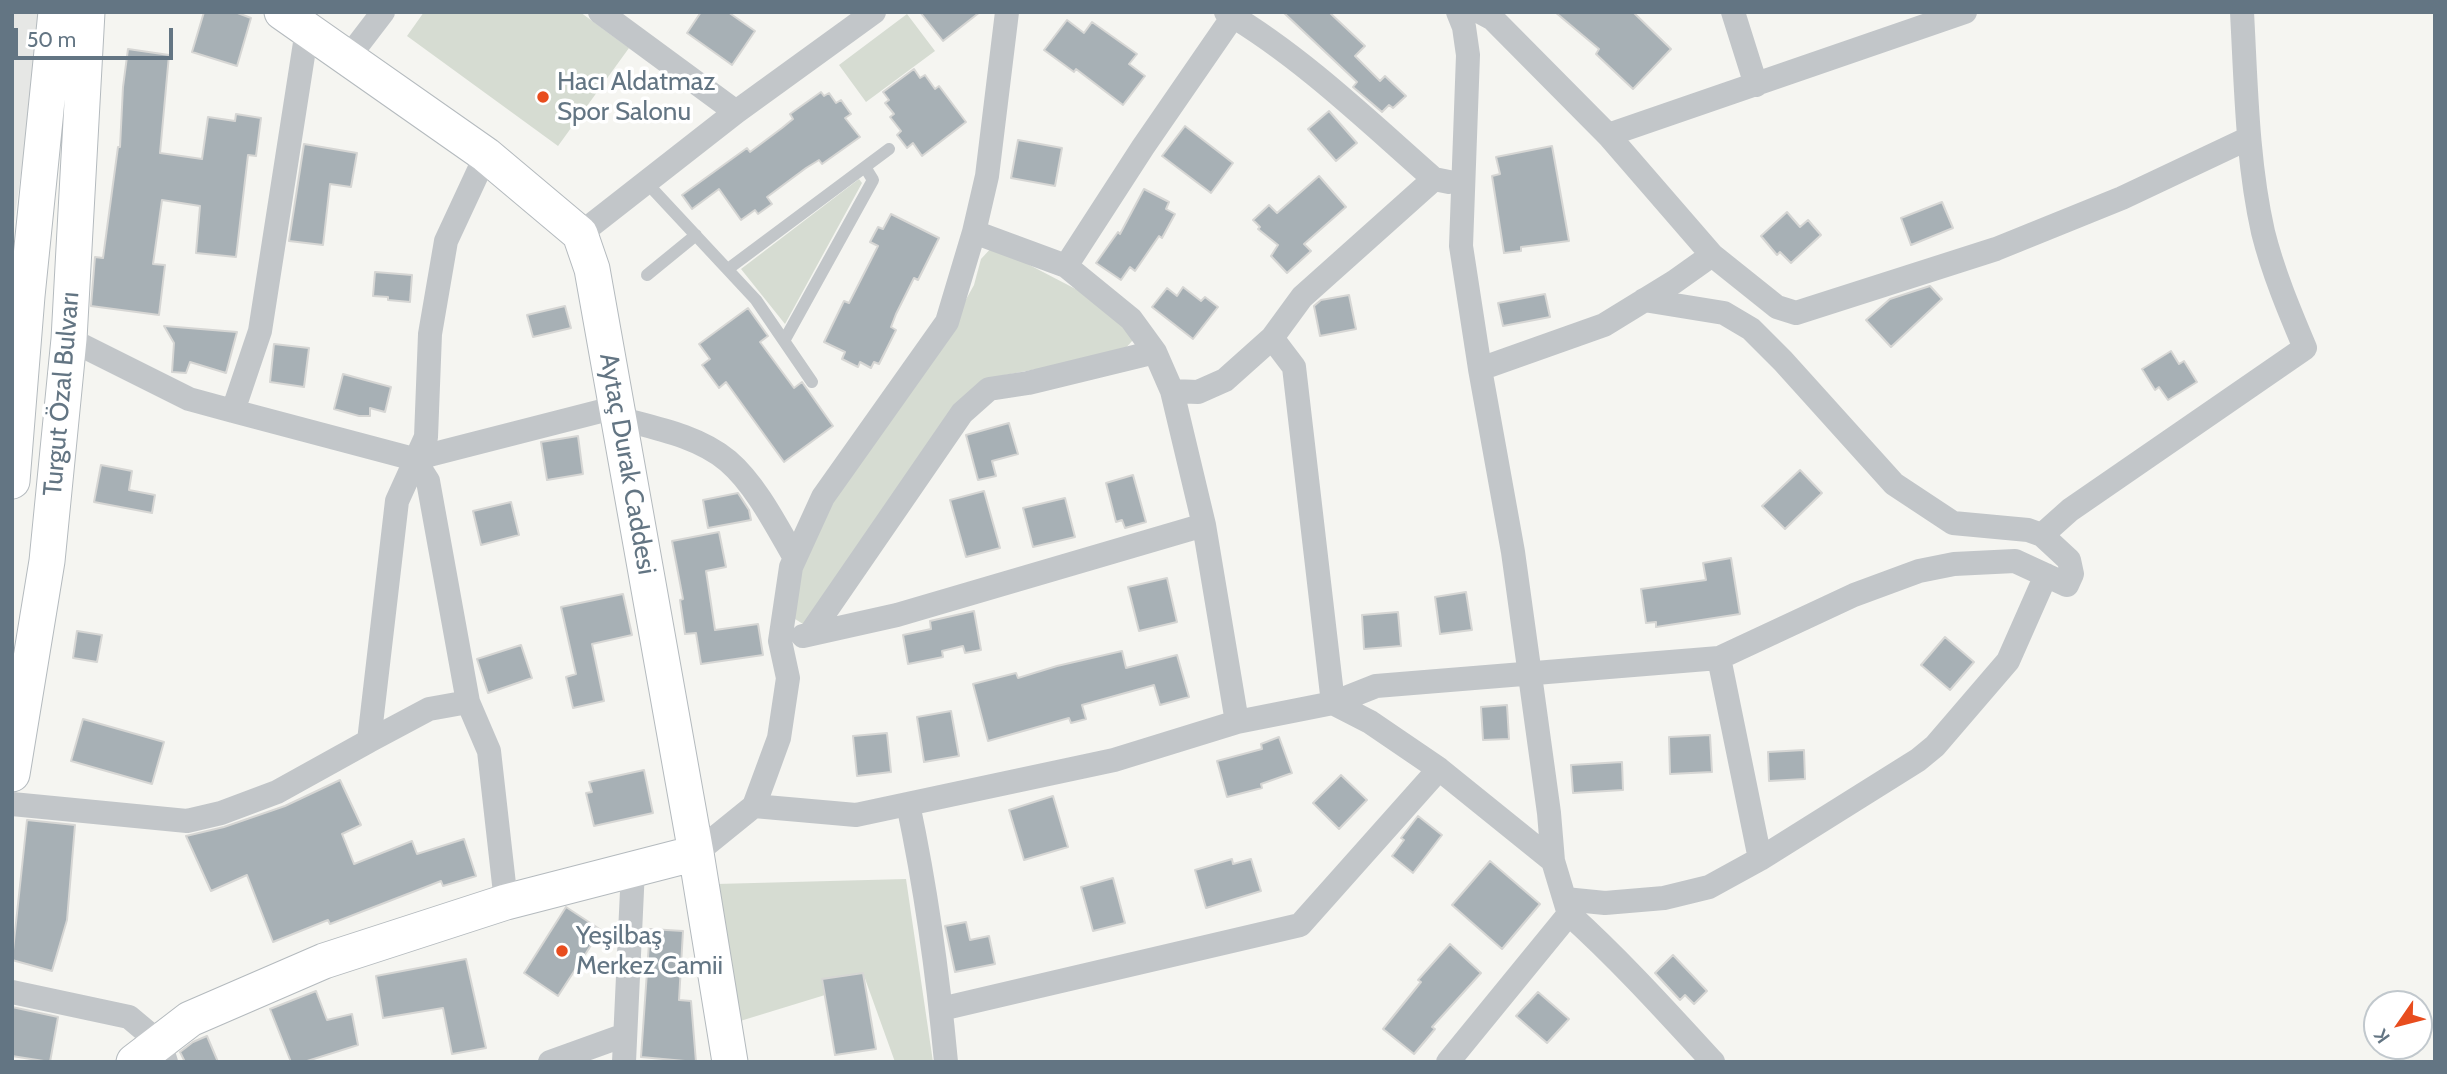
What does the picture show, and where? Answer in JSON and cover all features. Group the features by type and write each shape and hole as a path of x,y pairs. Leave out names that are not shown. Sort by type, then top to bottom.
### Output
{"main road":[{"name":"Turgut Özal Bulvarı","path":"12,481 20,295 56,12"},
{"name":"Turgut Özal Bulvarı","path":"12,774 47,561 69,339 88,12"},
{"path":"295,21 486,155 580,234"},
{"name":"Aytaç Durak Caddesi","path":"580,234 592,269 696,853 730,1062"},
{"path":"153,1056 190,1019 324,961 506,902 696,853"}],"street":[{"path":"347,59 383,12"},
{"path":"600,12 736,111"},
{"path":"580,234 736,111 874,12"},
{"path":"696,853 754,806 779,737 788,678 780,641 791,567 823,497 947,322 974,232 987,176 1007,12"},
{"path":"1458,12 1464,26 1468,54 1461,247 1480,369 1514,552 1553,861 1567,906 1670,1012 1713,1062"},
{"path":"1479,12 1493,19 1608,135 1712,255 1777,307 1796,313 1996,248 2122,198 2249,138"},
{"path":"1733,12 1756,85"},
{"path":"1608,135 1965,12"},
{"path":"2042,535 2070,510 2305,348 2280,288 2263,231 2249,138 2242,12"},
{"path":"1066,266 1231,14 1333,91 1434,179 1463,184"},
{"path":"233,411 260,331 295,21"},
{"path":"369,741 397,502 426,437 430,334 446,241 486,155"},
{"path":"1172,391 1198,392 1225,380 1272,338 1303,297 1434,179"},
{"path":"974,232 1066,266 1131,319 1155,352 1172,391 1204,526 1237,722"},
{"path":"1480,369 1604,325 1712,255"},
{"path":"754,806 856,815 1114,760 1237,722 1333,703 1376,686 1719,659 1854,595 1919,571 1954,564 2015,561 2067,585 2071,573 2068,560 2042,535 2028,530 1953,523 1894,484 1751,329 1724,313 1644,300"},
{"path":"1272,338 1294,367 1333,703"},
{"path":"69,339 189,399 415,459 617,413 698,443 728,461 764,505 795,558"},
{"path":"810,634 962,412 989,389 1028,383 1155,352"},
{"path":"415,459 428,481 468,702 489,751 506,902"},
{"path":"780,641 897,615 1204,526"},
{"path":"1448,1062 1567,906 1664,898 1709,887 1760,859 1918,760 1935,746 2008,662 2046,575"},
{"path":"1719,659 1760,859"},
{"path":"12,804 187,821 221,813 277,792 429,709 468,702"},
{"path":"1333,703 1370,722 1438,769 1553,861"},
{"path":"941,1009 1300,925 1438,769"},
{"path":"908,804 921,865 946,1062"},
{"path":"624,1062 633,869"},
{"path":"12,992 129,1017 153,1056"},
{"path":"550,1062 625,1035"}],"lane":[{"path":"728,270 889,149"},
{"path":"784,341 873,180 865,167"},
{"path":"646,182 756,300 812,382"},
{"path":"647,275 696,235"}],"shaded area":[{"path":"12,12 45,12 12,235"},
{"name":"Hacı Aldatmaz Spor Salonu","path":"424,12 580,12 629,48 558,146 407,36"},
{"path":"907,14 935,51 866,102 839,65"},
{"path":"859,179 862,183 785,324 741,269"},
{"path":"993,246 1091,297 1131,328 1133,340 1123,351 1112,355 989,378 803,624 795,619 797,584 825,505 953,323 974,285 981,259"},
{"path":"906,879 933,1062 895,1062 863,973 823,979 825,995 737,1022 716,884"}],"building":[{"path":"204,12 235,12 251,18 237,66 192,52"},
{"path":"701,12 728,12 755,31 732,65 687,33"},
{"path":"920,12 980,12 943,41"},
{"path":"1283,12 1329,12 1365,46 1355,56 1380,81 1385,76 1406,96 1393,108 1389,105 1382,112 1353,87 1357,82"},
{"path":"1555,12 1633,12 1671,49 1633,89 1596,54 1599,49"},
{"path":"1067,20 1084,33 1092,22 1137,54 1129,64 1145,76 1123,105 1076,69 1074,72 1044,50"},
{"path":"128,49 169,55 160,153 202,159 208,117 235,121 236,114 261,118 256,156 248,155 236,257 196,253 200,206 162,200 153,264 165,265 159,315 91,306 95,257 103,258 120,147"},
{"path":"914,69 920,78 925,75 935,89 939,86 966,122 922,156 913,143 907,148 897,135 901,131 890,117 894,114 885,103 889,100 883,92"},
{"path":"821,92 824,96 829,93 836,103 841,100 851,114 845,118 860,137 822,164 819,160 806,168 767,197 772,204 758,214 755,210 741,220 719,189 692,209 682,195 747,148 750,152 793,119 790,114"},
{"path":"1329,111 1357,143 1336,161 1308,129"},
{"path":"1185,126 1233,163 1211,193 1162,156"},
{"path":"1018,140 1062,148 1055,186 1011,178"},
{"path":"304,144 357,153 351,187 330,184 323,245 289,241"},
{"path":"1552,146 1569,241 1521,247 1521,251 1504,253 1492,176 1500,174 1496,157"},
{"path":"1319,176 1346,207 1304,244 1311,251 1287,273 1271,256 1278,245 1258,229 1260,227 1253,220 1269,205 1277,213"},
{"path":"1144,189 1169,202 1166,209 1175,214 1162,238 1159,236 1135,271 1130,267 1121,280 1096,263 1118,232 1120,234"},
{"path":"1942,202 1953,228 1911,245 1901,218"},
{"path":"1787,212 1800,227 1808,220 1821,235 1791,263 1780,252 1777,255 1761,236"},
{"path":"891,214 939,238 918,280 914,278 896,314 891,327 896,330 879,364 874,362 871,368 860,362 858,367 842,359 845,352 824,342 844,301 849,303 878,246 870,242 878,227 883,229"},
{"path":"375,272 412,275 410,302 373,296"},
{"path":"1930,286 1942,299 1891,347 1866,320 1890,299"},
{"path":"1183,287 1201,301 1205,297 1218,307 1193,339 1152,307 1167,288 1177,296"},
{"path":"1545,294 1550,317 1503,326 1498,303"},
{"path":"1349,295 1356,329 1320,336 1314,306 1321,300"},
{"path":"565,306 571,328 533,337 527,315"},
{"path":"748,308 768,336 760,342 794,388 802,382 833,426 784,462 726,382 719,388 702,365 710,359 699,344"},
{"path":"164,326 237,332 226,373 190,362 186,373 172,372 174,343"},
{"path":"274,344 309,348 304,387 270,382"},
{"path":"2171,351 2179,364 2184,361 2197,382 2168,400 2159,387 2155,390 2142,369"},
{"path":"343,374 391,387 385,412 370,408 370,416 359,416 334,409"},
{"path":"1009,423 1018,454 992,461 996,476 978,480 966,435"},
{"path":"578,436 583,474 547,480 541,442"},
{"path":"101,465 132,471 129,490 155,495 152,513 94,502"},
{"path":"1800,470 1822,493 1785,529 1762,506"},
{"path":"1133,475 1146,522 1125,528 1122,520 1116,522 1106,483"},
{"path":"984,491 1000,548 966,557 950,500"},
{"path":"738,493 749,510 751,520 708,528 703,500"},
{"path":"1065,498 1075,537 1033,547 1023,508"},
{"path":"511,502 519,535 481,545 473,511"},
{"path":"719,532 726,567 706,571 715,630 758,624 763,655 701,664 696,633 685,634 680,600 683,599 672,541"},
{"path":"1731,558 1740,614 1656,627 1656,622 1646,623 1641,589 1706,580 1703,563"},
{"path":"1167,578 1177,622 1139,631 1128,587"},
{"path":"1466,592 1472,630 1440,634 1435,597"},
{"path":"623,594 632,635 592,644 604,701 573,708 566,677 576,674 561,607"},
{"path":"974,611 981,650 965,653 963,646 942,651 943,657 908,664 903,635 931,629 930,621"},
{"path":"1398,612 1401,646 1364,649 1362,615"},
{"path":"77,631 102,635 97,662 73,658"},
{"path":"1945,637 1974,662 1950,690 1921,665"},
{"path":"521,645 532,678 488,693 477,659"},
{"path":"1122,651 1126,668 1177,655 1189,697 1160,705 1154,685 1082,705 1086,719 1071,723 1069,718 988,741 973,684 1016,673 1018,678"},
{"path":"1507,705 1509,739 1483,740 1481,707"},
{"path":"951,711 959,756 924,762 917,717"},
{"path":"83,719 164,742 152,784 71,761"},
{"path":"887,733 891,772 857,776 853,736"},
{"path":"1710,735 1712,772 1670,774 1669,737"},
{"path":"1279,737 1292,773 1261,784 1262,788 1227,797 1217,761 1262,749 1261,744"},
{"path":"1804,750 1805,779 1769,781 1768,752"},
{"path":"1622,762 1623,790 1573,793 1571,765"},
{"path":"644,770 653,813 594,826 586,793 592,792 589,782"},
{"path":"1341,775 1367,800 1339,829 1313,803"},
{"path":"340,780 361,825 342,834 354,864 412,841 417,854 464,839 476,876 443,886 441,881 330,924 328,920 273,942 247,875 211,891 186,836 224,827 285,806"},
{"path":"1053,796 1068,847 1024,860 1009,810"},
{"path":"1418,816 1442,835 1413,873 1392,856 1404,840 1401,838"},
{"path":"27,820 75,825 67,920 52,971 12,960"},
{"path":"1232,859 1233,864 1251,859 1261,891 1206,908 1195,870"},
{"path":"1490,861 1540,904 1502,949 1452,905"},
{"path":"1113,878 1125,923 1093,931 1081,887"},
{"name":"Yeşilbaş Merkez Camii","path":"566,907 601,930 558,996 524,973"},
{"path":"966,922 970,940 989,936 995,964 955,972 945,926"},
{"path":"650,929 683,931 679,1000 691,1001 696,1062 641,1057"},
{"path":"1450,944 1481,973 1432,1027 1435,1029 1414,1054 1383,1029 1421,982 1418,980"},
{"path":"1673,955 1707,991 1694,1004 1685,995 1680,1000 1655,973"},
{"path":"466,959 486,1048 452,1054 443,1008 383,1018 376,976"},
{"path":"863,973 876,1049 835,1055 822,979"},
{"path":"316,991 327,1020 352,1014 358,1045 304,1062 291,1062 270,1009"},
{"path":"1538,992 1569,1019 1547,1043 1516,1016"},
{"path":"12,1007 58,1017 50,1062 12,1056"},
{"path":"207,1036 218,1062 185,1062 180,1052"}],"place":[{"name":"Hacı Aldatmaz Spor Salonu","path":"543,97"},
{"name":"Yeşilbaş Merkez Camii","path":"562,951"}]}
